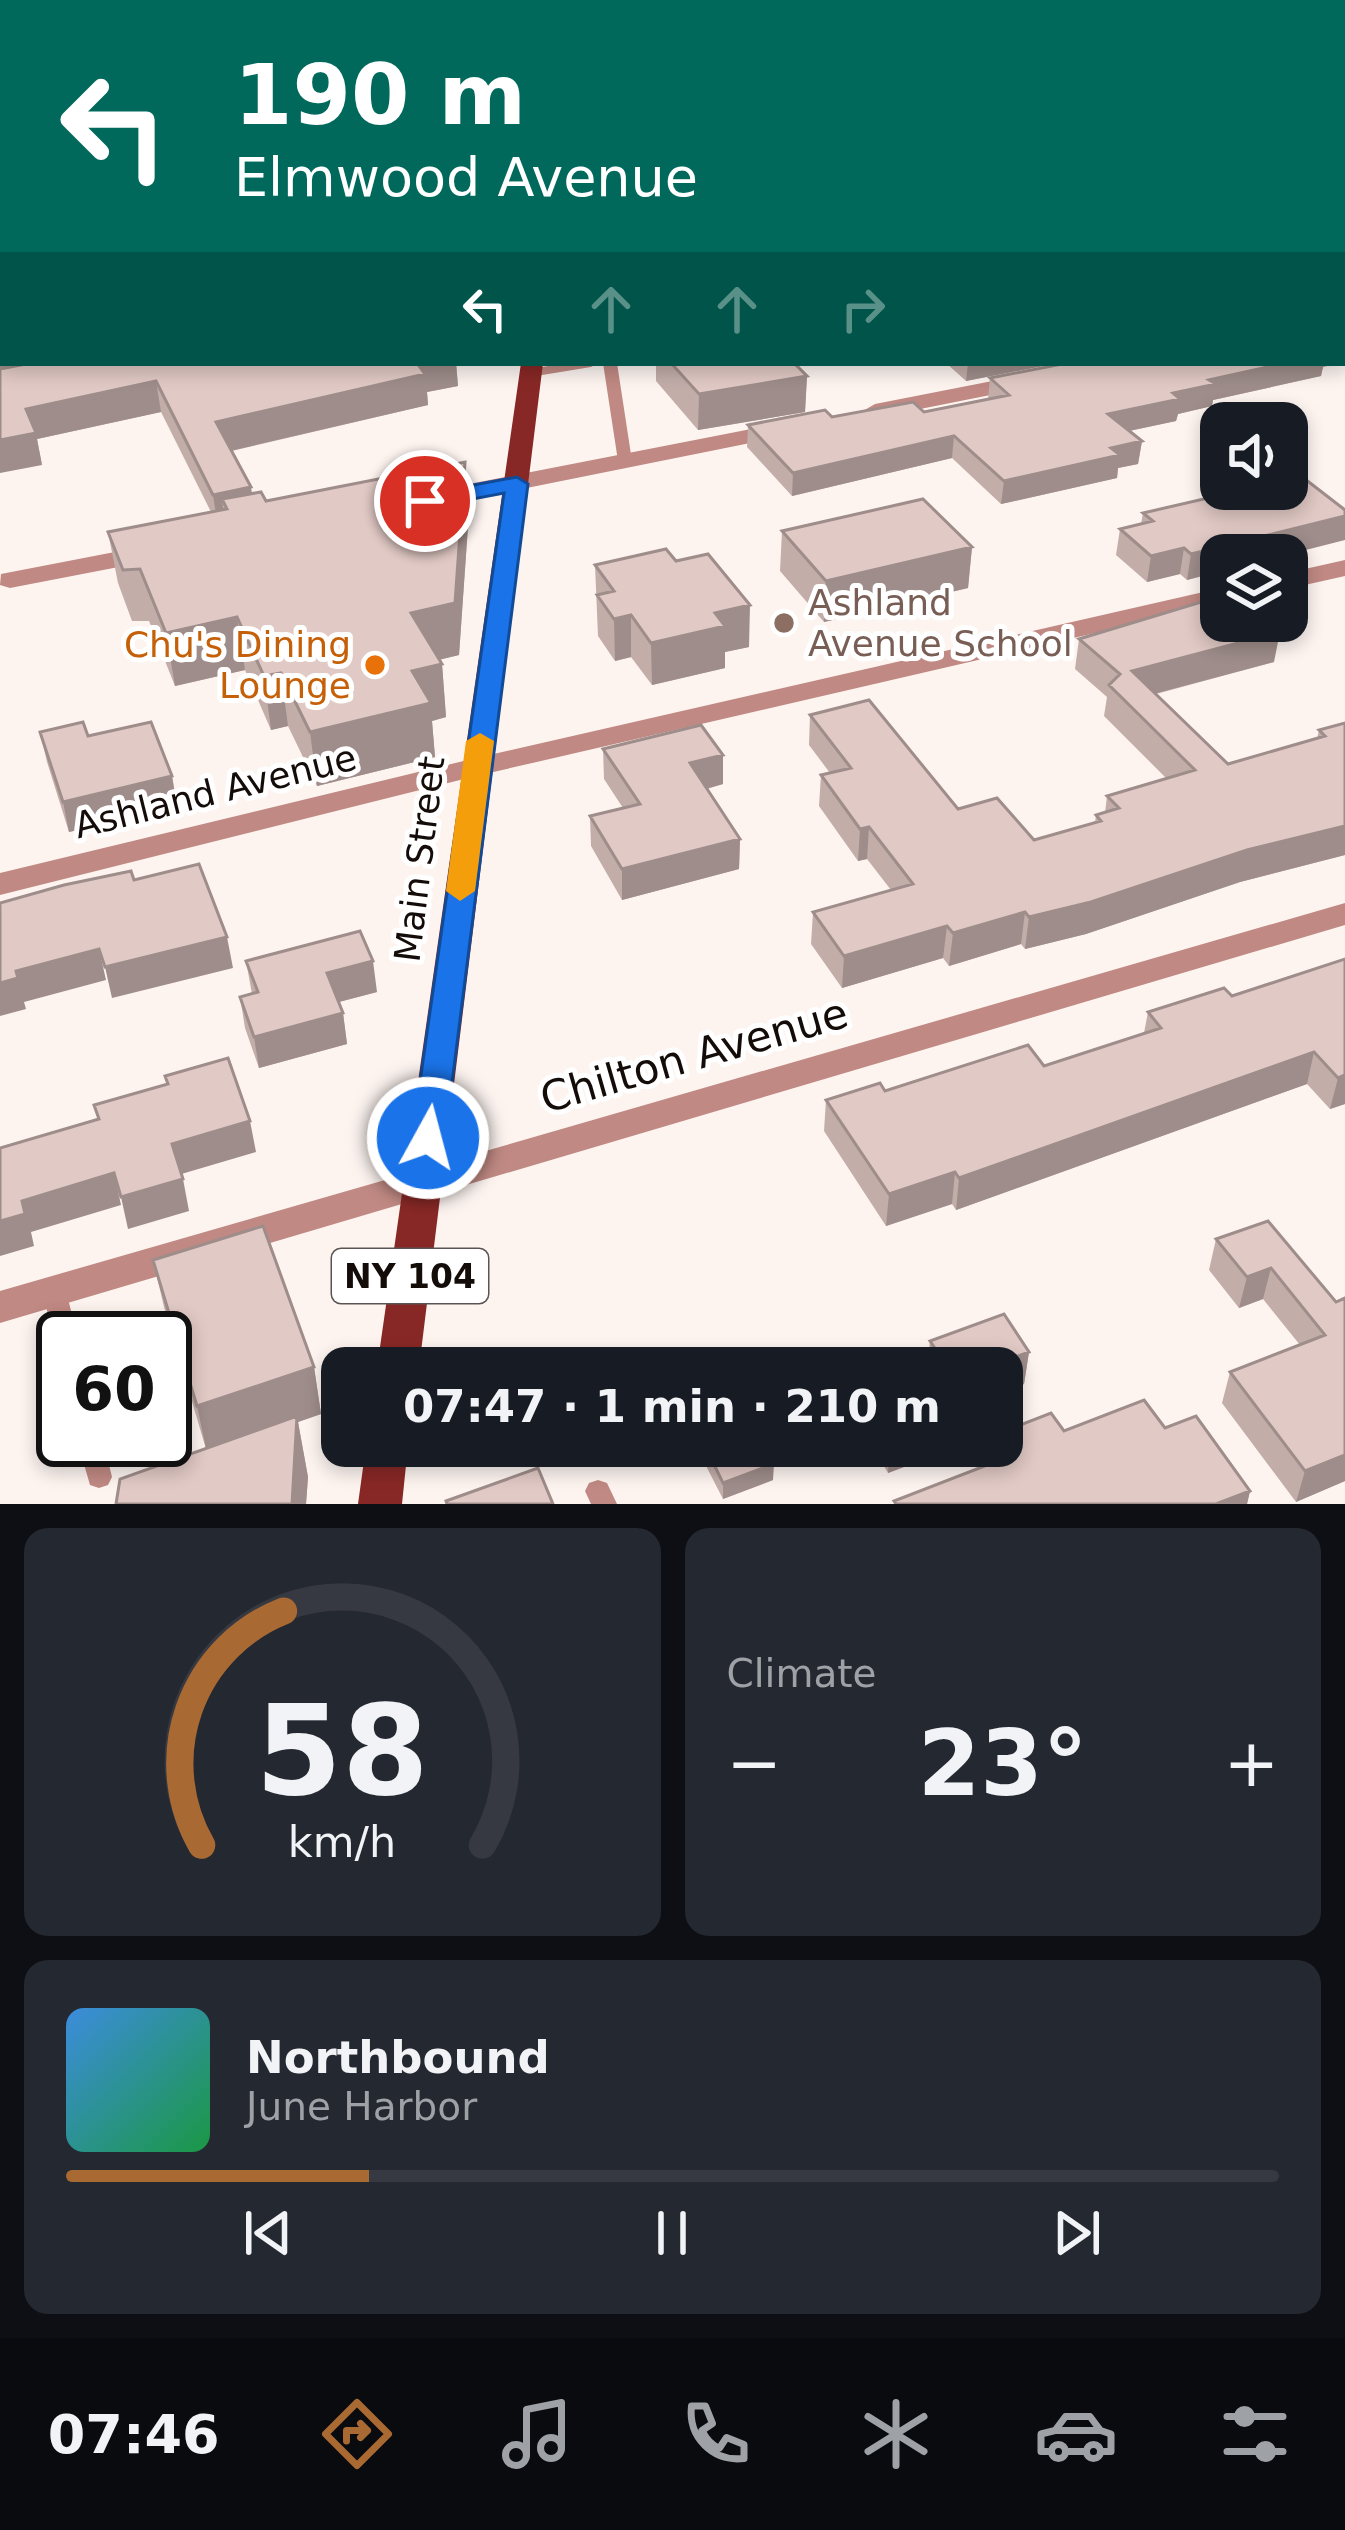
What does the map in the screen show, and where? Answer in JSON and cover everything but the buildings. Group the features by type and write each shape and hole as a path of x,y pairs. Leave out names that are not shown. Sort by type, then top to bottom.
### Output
{"main road":[{"name":"Main Street","path":"401,1347 531,368"},
{"path":"380,1504 385,1467"}],"street":[{"path":"859,414 1046,377"},
{"path":"402,506 812,424"},
{"path":"10,580 172,549"},
{"path":"1308,576 1345,568"},
{"name":"Ashland Avenue","path":"0,884 476,767 1200,601"},
{"name":"Chilton Avenue","path":"0,1307 1345,914"}],"lane":[{"path":"610,366 626,461"},
{"path":"55,1291 60,1311"},
{"path":"97,1467 99,1477"}],"slow traffic":[{"path":"460,891 480,741"}],"place":[{"name":"Ashland Avenue School","path":"784,623"},
{"name":"Chu's Dining Lounge","path":"375,665"}],"route":[{"path":"425,501 517,484 428,1138"}]}
